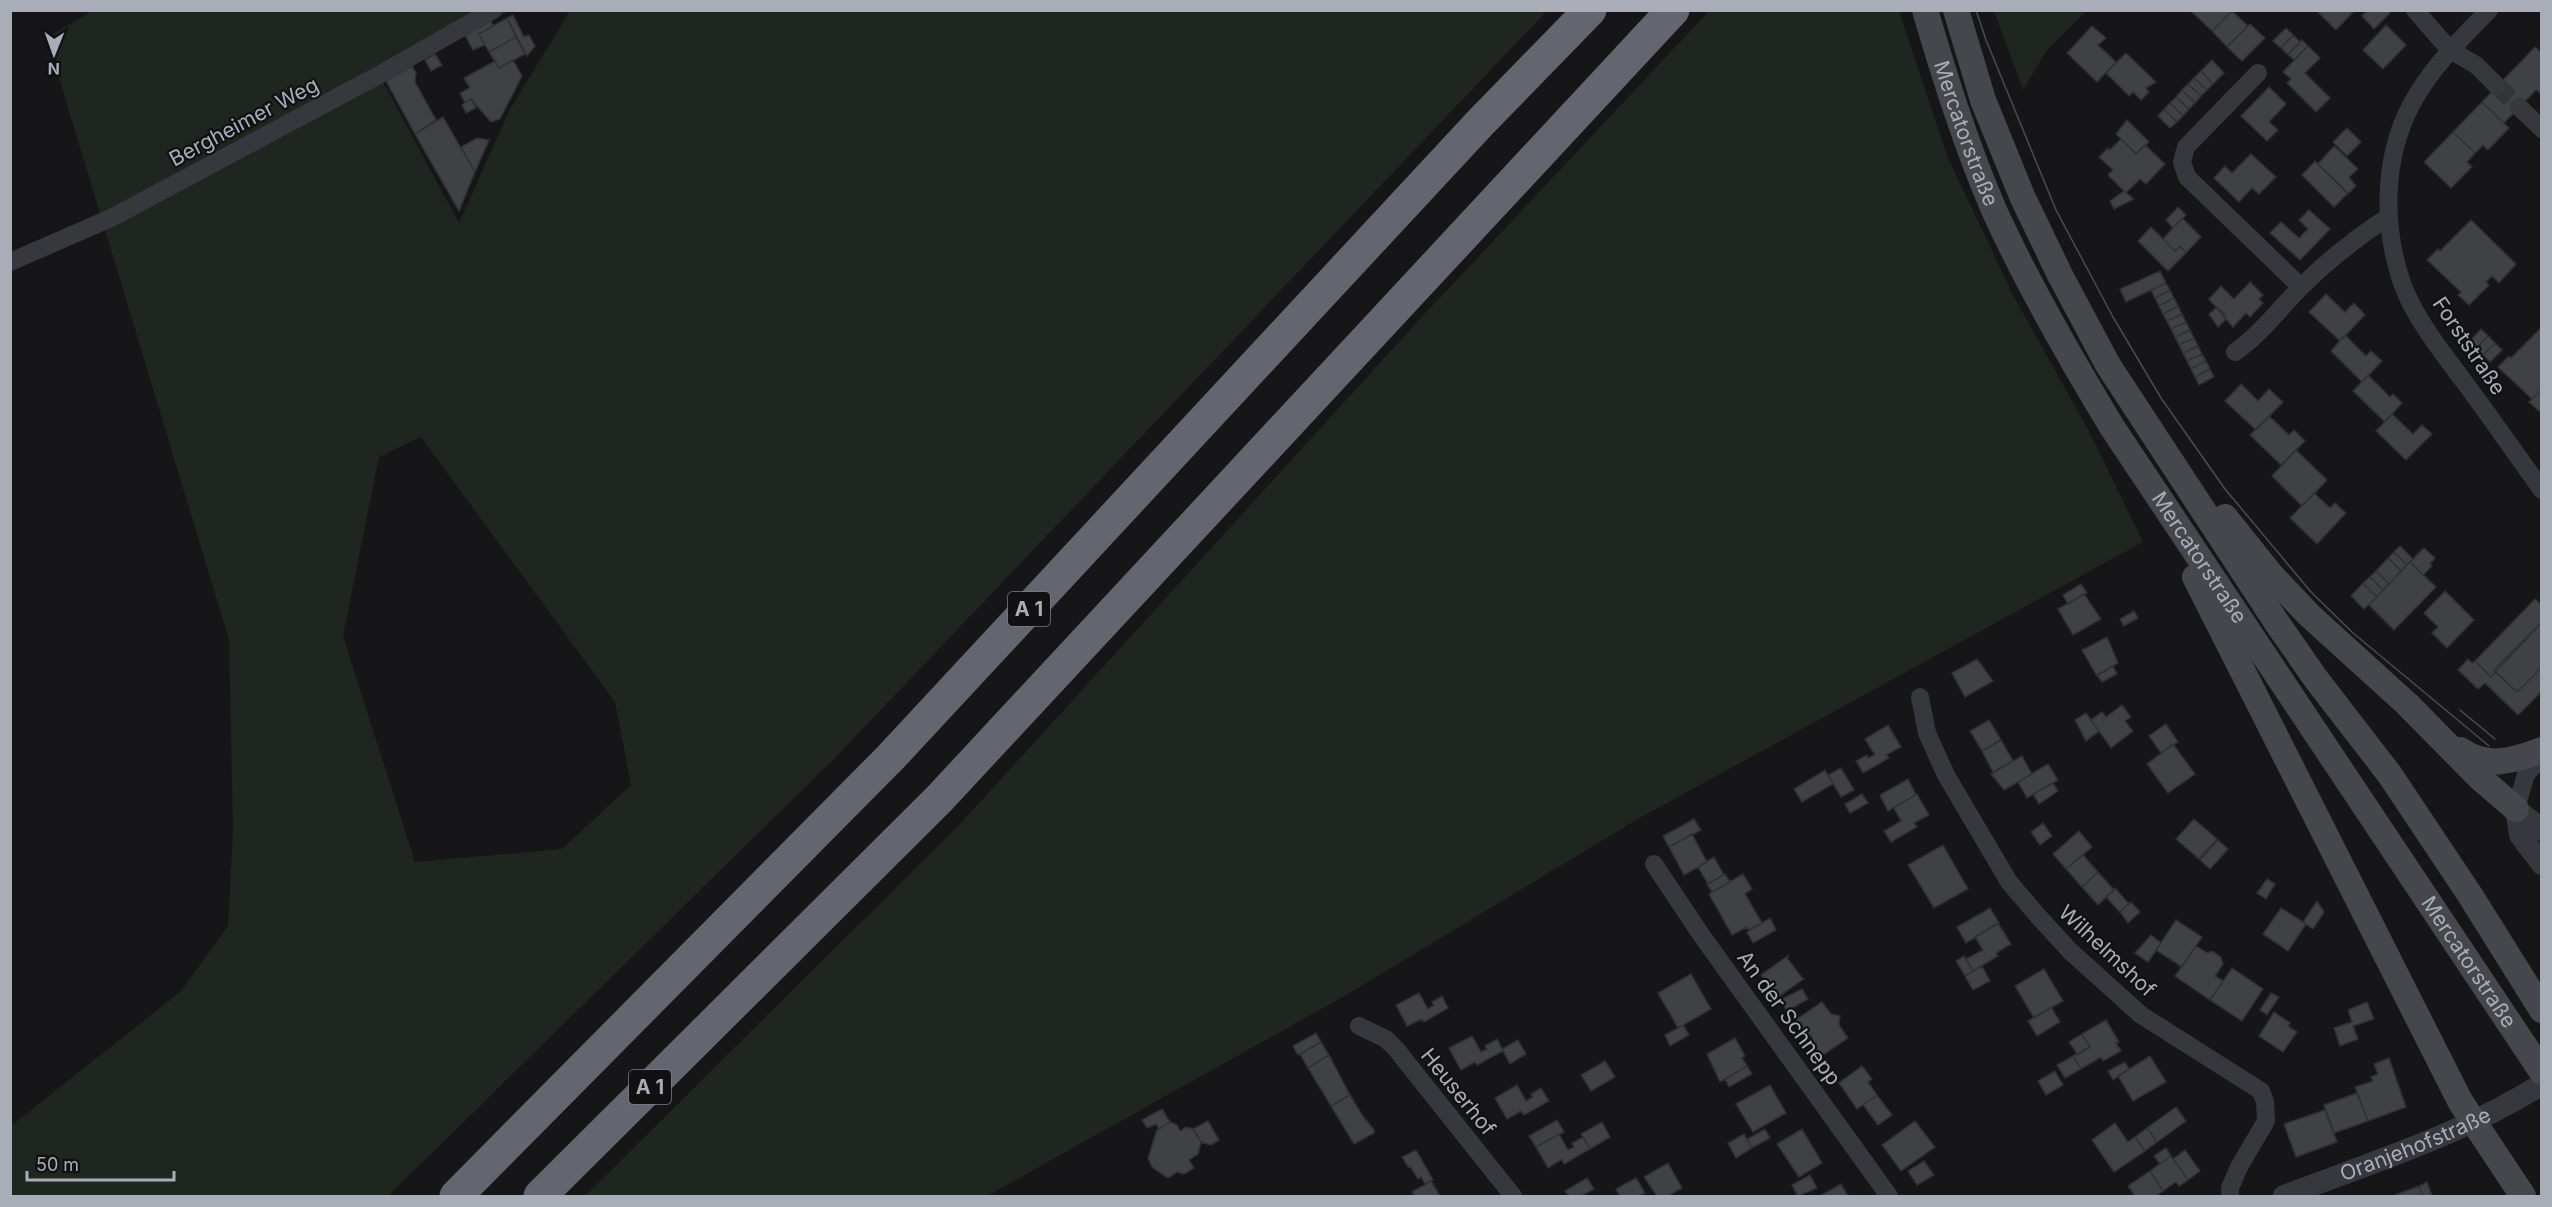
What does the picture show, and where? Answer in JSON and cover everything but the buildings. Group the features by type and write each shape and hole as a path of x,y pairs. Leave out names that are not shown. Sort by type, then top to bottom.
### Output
{"highway":[{"name":"A 1","path":"456,1197 890,758 1480,123 1590,10"},
{"name":"A 1","path":"540,1197 939,799 1673,10"}],"main road":[{"name":"Mercatorstraße","path":"1925,10 1955,110 1994,209 2032,290 2066,350 2146,478 2541,1072"},
{"name":"Mercatorstraße","path":"1956,10 1983,100 2022,196 2060,275 2108,365 2310,670 2390,775 2470,896 2541,1010"},
{"path":"2079,308 2171,443 2272,576 2309,615 2444,739 2480,778 2516,809"},
{"path":"2146,478 2460,1101 2523,1197"},
{"path":"2444,739 2471,758 2491,763 2517,760 2541,750"}],"street":[{"name":"Bergheimer Weg","path":"10,262 111,218 377,76 493,10"},
{"path":"2415,10 2450,50 2476,65 2498,86"},
{"name":"Forststraße","path":"2489,10 2450,50 2417,95 2402,125 2389,180 2388,217 2402,284 2429,334 2541,490"},
{"path":"2258,73 2186,147 2182,162 2187,177 2301,287"},
{"path":"2519,107 2541,129"},
{"path":"2235,352 2247,344 2301,287 2348,244 2388,217"},
{"name":"Wilhelmshof","path":"1920,697 1927,733 1946,775 2003,873 2038,916 2070,951 2142,1015 2261,1091 2265,1102 2266,1121 2239,1167 2230,1188 2230,1197"},
{"path":"2541,757 2526,774 2516,809 2520,835 2541,864"},
{"path":"2516,809 2541,830"},
{"name":"An der Schnepp","path":"1654,864 1702,936 1889,1197"},
{"name":"Heuserhof","path":"1359,1026 1386,1039 1396,1049 1513,1197"},
{"name":"Oranjehofstraße","path":"2284,1197 2438,1139 2503,1108 2541,1084"}],"shaded area":[{"path":"1710,10 1899,11 1948,158 2013,295 2090,433 2143,542 1636,820 1348,994 987,1196 585,1196 960,824 1419,320"},
{"path":"1994,10 2086,11 2046,51 2023,90"},
{"path":"92,11 509,11 383,82 459,223 509,111 570,11 1547,11 833,760 388,1196 11,1196 11,1126 181,991 228,926 233,830 229,640 47,38","holes":["421,437 615,702 631,785 562,849 415,862 343,636 379,457"]}],"tunnel":[{"path":"2497,86 2519,107"}],"tram line":[{"path":"1976,10 1986,40 2056,210 2113,317 2161,398 2225,489 2311,592 2353,633 2489,746"},
{"path":"2460,710 2495,739"}]}
